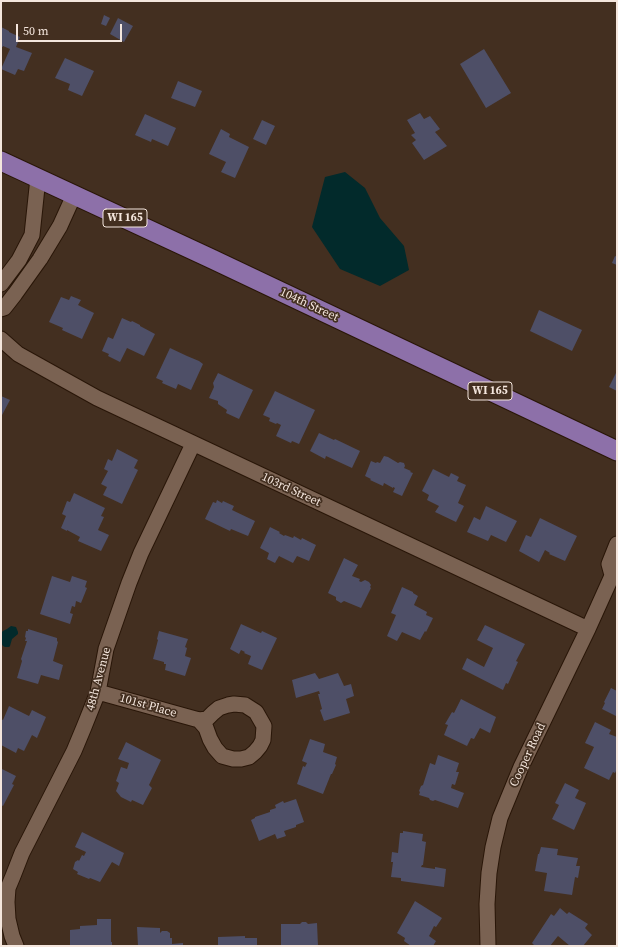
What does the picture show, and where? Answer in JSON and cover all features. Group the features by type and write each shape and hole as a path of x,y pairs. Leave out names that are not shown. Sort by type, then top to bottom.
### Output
{"main road":[{"name":"104th Street","path":"1,161 212,259 617,452"}],"street":[{"path":"1,284 19,260 32,235 38,178"},
{"path":"1,309 4,308 15,294 40,259 60,226 74,195"},
{"name":"103rd Street","path":"1,339 18,354 94,396 588,629"},
{"name":"48th Avenue","path":"14,941 8,919 7,902 8,888 12,876 22,853 74,751 98,692 106,648 128,583 193,444"},
{"name":"Cooper Road","path":"488,946 488,873 500,818 521,767 614,574 609,564 617,544"},
{"name":"101st Place","path":"98,692 199,720"}],"water":[{"path":"345,172 365,188 380,218 404,246 409,270 380,286 340,269 312,227 325,177"},
{"path":"11,626 16,627 18,634 12,639 9,647 5,647 1,643 2,632"}],"building":[{"path":"104,15 110,18 106,26 101,24"},
{"path":"118,18 133,26 124,42 110,34"},
{"path":"1,27 20,37 16,47 32,53 24,71 18,69 15,75 1,69 10,49 1,46"},
{"path":"484,49 511,93 486,108 460,64"},
{"path":"65,58 94,71 82,96 68,90 70,84 55,78"},
{"path":"178,81 202,91 195,107 171,98"},
{"path":"420,113 424,119 430,116 440,129 435,132 447,146 424,160 412,143 416,140 411,135 415,133 407,120"},
{"path":"145,114 176,128 168,146 152,139 151,142 135,135"},
{"path":"262,120 275,126 266,145 253,139"},
{"path":"221,129 230,134 229,137 249,147 235,178 221,172 226,162 209,154"},
{"path":"615,256 617,257 617,265 612,263"},
{"path":"71,296 81,300 78,305 94,313 82,339 49,322 61,297 69,300"},
{"path":"539,310 582,330 572,351 530,331"},
{"path":"122,318 131,322 132,321 155,334 144,356 127,348 120,362 102,351 108,337 113,339"},
{"path":"170,348 203,364 191,390 178,384 176,389 162,383 163,381 156,378"},
{"path":"617,371 617,391 609,387"},
{"path":"218,373 253,390 239,419 226,413 227,410 218,404 218,401 209,398 214,387 213,383"},
{"path":"275,391 315,410 299,444 292,441 291,443 276,436 281,425 269,421 270,418 263,415"},
{"path":"1,396 10,400 1,417"},
{"path":"319,433 360,451 352,468 326,456 325,459 310,451"},
{"path":"117,449 138,460 134,468 138,470 122,504 103,495 107,487 101,484 108,471 104,469 108,459 112,461"},
{"path":"384,456 398,463 404,463 404,468 413,473 402,496 393,492 395,488 384,483 383,486 365,476 371,461 380,463"},
{"path":"433,469 449,477 451,473 459,477 457,481 466,485 458,503 464,506 456,522 435,512 439,506 427,500 429,495 422,491"},
{"path":"74,493 105,508 101,516 104,517 98,530 109,535 101,551 78,541 80,537 61,528 66,516 62,514 67,501 70,502"},
{"path":"217,500 234,506 232,510 255,521 248,536 231,529 230,531 205,519 213,502 216,503"},
{"path":"486,506 517,521 506,542 491,535 488,541 467,532 474,517 480,520"},
{"path":"540,518 577,536 565,561 549,554 550,553 545,550 539,562 519,551 526,535 531,537"},
{"path":"270,527 280,532 279,533 284,536 293,538 294,536 301,540 302,538 316,545 309,561 297,556 293,563 279,556 275,563 267,559 269,553 260,548"},
{"path":"344,558 358,565 352,576 360,579 359,581 361,582 365,580 371,585 361,608 344,601 341,603 336,600 336,597 328,593"},
{"path":"52,576 70,582 72,576 87,581 85,587 87,588 81,603 76,601 75,607 72,606 70,613 73,614 70,624 40,614"},
{"path":"402,587 418,596 414,605 427,612 426,615 433,618 420,640 402,632 397,641 387,636 396,615 391,613"},
{"path":"241,624 277,638 262,670 248,664 251,656 244,653 245,652 241,650 239,654 230,649"},
{"path":"485,625 525,644 516,661 518,662 508,684 506,683 503,690 462,669 467,658 484,667 493,648 477,640"},
{"path":"28,629 57,638 58,642 53,661 63,665 59,680 41,675 38,684 17,678 27,641 25,641 25,637"},
{"path":"159,631 188,639 185,647 187,648 185,656 191,658 185,676 165,670 166,664 164,664 164,662 153,659"},
{"path":"315,673 319,679 338,673 344,686 351,684 354,696 346,699 350,713 324,721 320,710 322,709 318,694 320,694 319,691 296,698 292,680"},
{"path":"611,688 617,691 616,716 602,709"},
{"path":"461,699 496,717 490,733 480,728 474,739 471,738 467,746 444,735 448,725 445,724 452,712 454,713"},
{"path":"9,706 29,716 32,710 46,717 37,738 32,735 24,751 18,748 16,753 1,745 1,719 3,720"},
{"path":"595,722 611,730 609,734 617,737 617,769 615,773 613,772 609,780 584,768 594,747 585,743"},
{"path":"310,739 325,744 323,752 337,757 336,765 323,794 297,784 303,766 305,767 307,763 302,761"},
{"path":"126,742 161,760 149,785 152,788 143,805 132,800 131,802 121,797 116,791 119,783 116,781 121,767 127,769 129,763 118,759"},
{"path":"438,755 459,763 456,772 459,772 455,785 452,784 451,788 464,793 458,808 435,800 430,800 429,798 419,795 419,791 423,785 430,763 435,765"},
{"path":"2,769 16,776 12,784 14,785 3,806 1,805"},
{"path":"565,783 579,790 575,798 586,803 574,830 552,819 559,805 555,803"},
{"path":"296,799 304,822 296,825 296,827 284,831 286,836 277,839 275,834 259,841 251,820 255,817 270,812 270,810 276,808 275,805 283,801 284,803"},
{"path":"403,831 423,834 422,841 426,842 423,865 421,867 446,869 444,887 401,881 401,878 391,877 393,862 391,862 392,852 398,853 400,833 403,833"},
{"path":"82,832 124,853 119,866 112,862 100,882 77,874 78,872 73,869 75,862 78,860 79,861 82,855 84,856 86,852 75,847"},
{"path":"541,847 558,849 557,855 578,858 576,866 580,866 578,878 575,877 572,895 544,891 547,873 535,871 538,854"},
{"path":"415,901 442,918 436,927 434,926 429,936 436,941 433,946 411,946 404,941 405,938 397,933"},
{"path":"560,908 567,914 569,912 588,924 585,928 592,935 583,946 570,946 558,936 550,946 535,946 532,943 551,914 554,916"},
{"path":"97,919 111,919 112,946 70,945 70,930 80,929 80,926 97,925"},
{"path":"302,922 306,922 308,924 317,923 318,946 281,946 281,924 300,924"},
{"path":"137,927 160,928 160,933 162,931 167,931 170,933 172,944 183,943 183,946 138,946"},
{"path":"245,936 245,938 257,938 257,946 218,946 218,937"}]}
